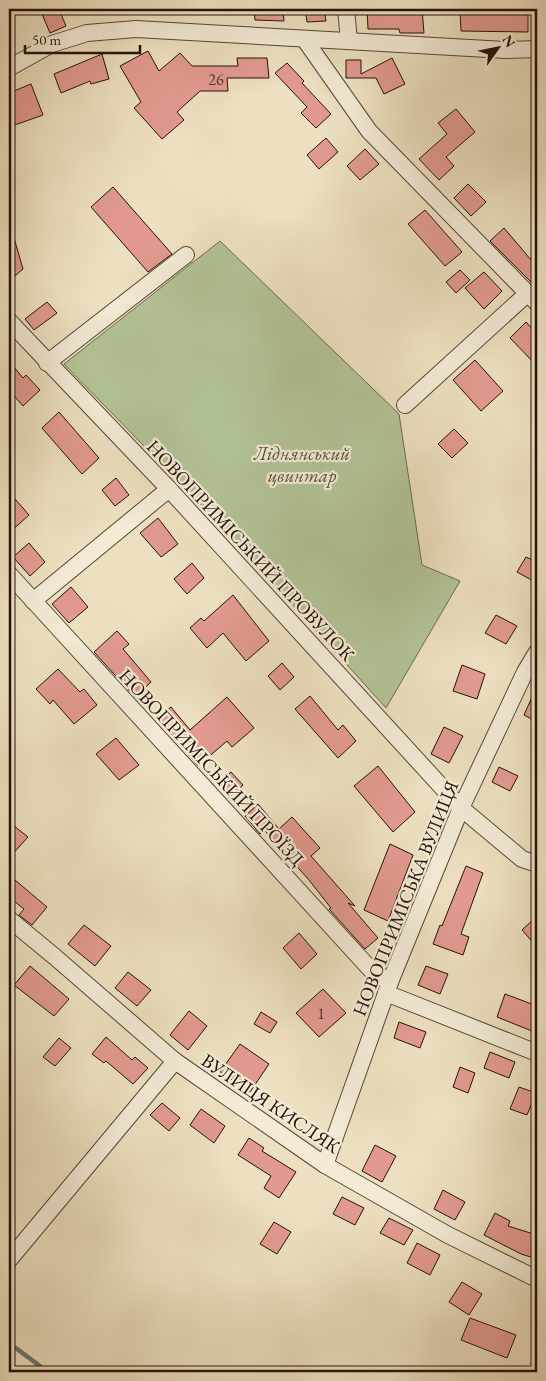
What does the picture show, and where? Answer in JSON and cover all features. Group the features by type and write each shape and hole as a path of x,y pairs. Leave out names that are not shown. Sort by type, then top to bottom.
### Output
{"street":[{"path":"346,9 349,41"},
{"path":"9,68 52,44 87,33 136,29 505,50 537,49"},
{"path":"305,40 369,131 532,298 405,405"},
{"path":"47,363 186,255"},
{"name":"НОВОПРИМІСЬКИЙ ПРОВУЛОК","path":"9,321 169,489 461,808 522,859 537,864"},
{"path":"33,601 169,489"},
{"name":"НОВОПРИМІСЬКИЙ ПРОЇЗД","path":"9,574 388,988 537,1053"},
{"name":"НОВОПРИМІСЬКА ВУЛИЦЯ","path":"325,1165 388,988 461,808 531,675 537,652"},
{"name":"ВУЛИЦЯ КИСЛЯК","path":"9,920 55,957 175,1061 325,1165 448,1235 537,1279"},
{"path":"9,1260 175,1061"}],"green space":[{"name":"Ліднянський цвинтар","path":"220,241 399,414 422,565 460,581 386,708 215,519 64,364"}],"building":[{"path":"59,9 66,26 50,33 42,14"},
{"path":"254,9 283,9 284,21 255,20"},
{"path":"305,9 324,9 326,21 307,22"},
{"path":"367,9 422,9 424,33 400,33 399,29 368,29"},
{"path":"460,9 485,9 486,12 528,11 528,32 461,31"},
{"path":"148,51 159,71 180,53 192,66 238,66 237,58 267,58 269,78 227,78 228,91 200,91 177,112 184,120 162,139 134,108 141,102 120,66"},
{"path":"102,54 109,79 91,84 90,81 61,93 54,74"},
{"path":"392,58 405,84 384,94 376,78 346,78 346,60 361,60 361,74"},
{"path":"287,63 304,81 302,83 331,114 316,128 301,113 307,107 275,73"},
{"path":"31,84 43,115 9,127 9,93"},
{"path":"456,109 475,132 446,157 454,166 439,180 419,159 447,134 438,123"},
{"path":"326,138 338,152 319,169 307,155"},
{"path":"365,149 379,164 360,180 347,166"},
{"path":"468,184 486,202 471,216 454,198"},
{"path":"113,187 172,254 148,272 91,207"},
{"path":"425,210 462,252 445,266 408,224"},
{"path":"504,228 537,267 536,287 490,241"},
{"path":"9,231 12,231 23,269 9,281"},
{"path":"460,270 470,280 456,293 446,282"},
{"path":"484,272 502,291 484,309 465,288"},
{"path":"47,302 57,313 34,330 25,319"},
{"path":"526,322 537,334 537,366 510,338"},
{"path":"475,360 503,391 481,411 453,380"},
{"path":"9,361 23,378 26,375 40,390 23,406 9,390"},
{"path":"59,412 99,458 82,474 42,428"},
{"path":"454,429 468,443 452,458 438,444"},
{"path":"116,478 129,495 115,506 102,490"},
{"path":"9,492 29,515 9,533"},
{"path":"158,518 178,544 161,557 140,533"},
{"path":"29,543 45,562 30,576 13,557"},
{"path":"526,557 537,562 537,583 517,572"},
{"path":"192,563 204,578 187,594 174,579"},
{"path":"71,587 88,607 69,623 52,604"},
{"path":"233,595 269,641 246,661 223,633 207,648 190,628 201,618 204,621"},
{"path":"496,615 517,626 506,644 485,633"},
{"path":"117,631 129,644 123,649 151,682 135,697 94,652"},
{"path":"282,663 294,677 280,690 268,676"},
{"path":"462,665 485,674 477,699 453,691"},
{"path":"58,669 80,692 84,689 97,705 74,724 53,700 50,704 36,689"},
{"path":"537,686 537,722 524,715"},
{"path":"310,696 338,730 343,725 356,741 338,758 295,709"},
{"path":"227,697 254,728 232,747 227,741 198,766 158,718 171,707 190,730"},
{"path":"444,727 463,736 449,763 431,754"},
{"path":"116,738 139,765 119,780 96,754"},
{"path":"378,766 415,812 393,832 354,786"},
{"path":"499,767 518,776 510,791 492,782"},
{"path":"231,772 243,785 229,798 218,784"},
{"path":"258,804 279,829 292,817 320,848 311,856 355,906 348,903 378,938 365,949 329,909 331,908 309,880 264,830 260,834 245,816"},
{"path":"9,822 28,837 9,858"},
{"path":"390,844 413,855 388,921 364,910"},
{"path":"466,866 483,873 461,934 469,937 463,955 433,944"},
{"path":"9,875 47,907 32,925 19,915 24,909 9,897"},
{"path":"537,916 537,947 522,930"},
{"path":"84,925 111,946 95,966 68,944"},
{"path":"299,933 317,954 301,969 283,948"},
{"path":"30,966 69,999 54,1016 14,985"},
{"path":"426,966 448,974 440,994 418,985"},
{"path":"128,972 151,990 137,1006 115,988"},
{"path":"323,989 346,1013 319,1037 296,1013"},
{"path":"505,994 537,1006 537,1033 497,1017"},
{"path":"189,1011 207,1026 188,1050 170,1035"},
{"path":"261,1012 277,1022 270,1033 254,1024"},
{"path":"399,1022 426,1032 420,1048 394,1038"},
{"path":"106,1037 132,1060 135,1057 148,1068 133,1084 106,1061 104,1063 92,1054"},
{"path":"59,1038 71,1048 55,1066 43,1057"},
{"path":"240,1044 269,1064 250,1092 220,1072"},
{"path":"490,1052 515,1062 509,1078 484,1068"},
{"path":"460,1067 475,1073 468,1093 453,1087"},
{"path":"519,1087 536,1093 527,1115 510,1109"},
{"path":"162,1103 180,1118 169,1131 150,1115"},
{"path":"201,1109 225,1126 214,1143 190,1125"},
{"path":"249,1138 264,1148 262,1151 296,1172 279,1198 264,1188 271,1176 238,1155"},
{"path":"375,1145 396,1156 382,1182 362,1171"},
{"path":"443,1190 465,1202 455,1220 434,1209"},
{"path":"342,1197 364,1208 355,1225 333,1214"},
{"path":"495,1213 510,1221 508,1226 537,1235 537,1259 521,1254 484,1235"},
{"path":"389,1218 413,1230 404,1245 380,1233"},
{"path":"274,1222 291,1232 277,1254 260,1244"},
{"path":"417,1243 440,1255 430,1275 407,1263"},
{"path":"462,1282 482,1294 469,1315 449,1302"},
{"path":"470,1318 516,1335 507,1358 461,1340"}],"waterway":[{"path":"9,1343 48,1372"}]}
